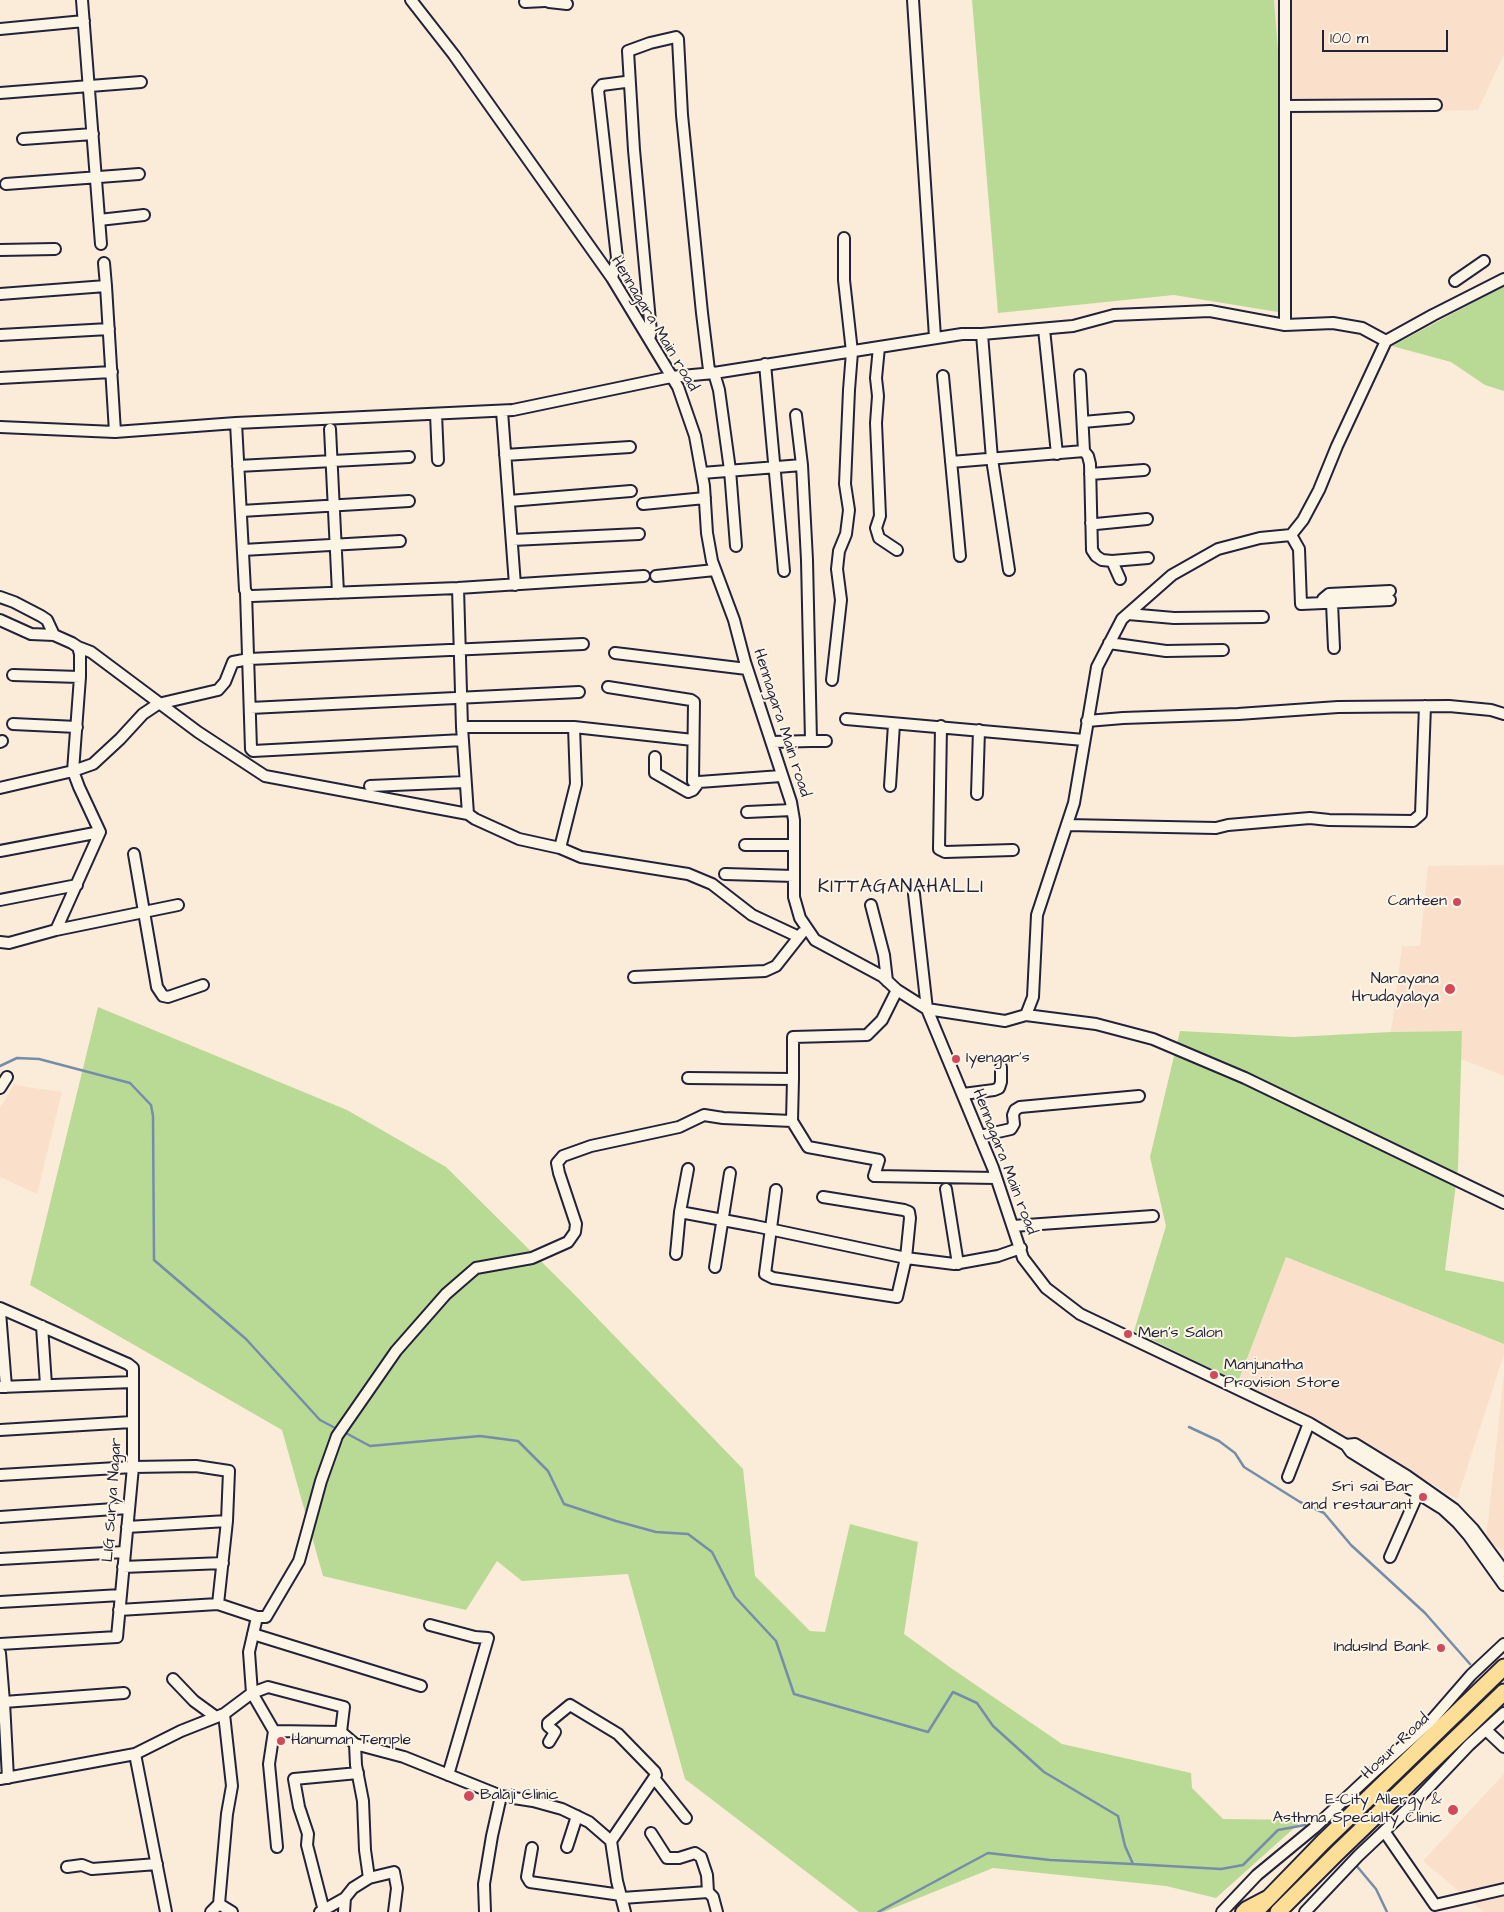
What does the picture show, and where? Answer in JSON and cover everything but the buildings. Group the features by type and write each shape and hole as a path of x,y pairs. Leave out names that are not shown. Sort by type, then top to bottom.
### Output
{"highway":[{"name":"Hosur Road","path":"1255,1912 1338,1827 1504,1667"},
{"path":"1281,1910 1349,1841 1504,1692"}],"main road":[{"path":"1242,1912 1270,1896"}],"street":[{"path":"82,0 101,244"},
{"name":"Hennagara Main road","path":"411,0 459,63 612,278 678,387 695,436 702,473 707,533 715,570 734,620 747,669 772,742 792,810 794,897 800,918 815,940 882,976 897,990 927,1009 980,1136 1023,1258 1046,1288 1080,1314 1309,1423 1346,1445 1351,1452 1420,1490 1457,1522 1504,1585"},
{"path":"913,0 935,337"},
{"path":"1285,0 1285,325"},
{"path":"525,2 545,1 567,4"},
{"path":"0,29 84,21"},
{"path":"649,339 651,332 634,150 628,51 650,43 676,37 678,38 682,115 702,313 709,370 714,373 719,390 730,470 736,546"},
{"path":"0,93 141,82"},
{"path":"612,278 617,258 598,90 602,85 625,82"},
{"path":"1286,106 1436,105"},
{"path":"23,139 93,134"},
{"path":"6,184 139,174"},
{"path":"99,220 144,215"},
{"path":"832,680 841,600 837,569 839,551 846,534 850,510 845,484 848,390 852,352 844,280 844,238"},
{"path":"0,250 55,249"},
{"path":"1454,281 1484,261"},
{"path":"104,263 115,432"},
{"path":"1026,1015 1033,997 1038,914 1074,803 1097,667 1122,619 1172,575 1218,549 1260,538 1291,535 1303,520 1319,490 1340,438 1386,342 1433,315 1489,288 1504,278"},
{"path":"0,294 106,286"},
{"path":"0,427 115,432 236,423 513,410 671,377 714,373 935,337 1073,326 1114,315 1210,311 1285,325 1333,324 1362,328 1386,342"},
{"path":"0,335 109,329"},
{"path":"1044,329 1057,454"},
{"path":"982,334 992,459 1009,570"},
{"path":"880,347 876,378 878,396 876,432 880,516 876,528 879,538 897,550"},
{"path":"765,364 784,571"},
{"path":"0,378 112,372"},
{"path":"1080,375 1084,451 1088,456 1090,474 1092,550 1102,560 1148,558"},
{"path":"943,376 960,556"},
{"path":"502,411 515,585"},
{"path":"436,414 438,460"},
{"path":"796,415 802,465 807,560 811,741"},
{"path":"1083,422 1128,418"},
{"path":"236,423 246,593 252,749 254,751 463,740"},
{"path":"330,429 338,593"},
{"path":"505,455 630,446"},
{"path":"951,462 1084,451"},
{"path":"238,466 408,457"},
{"path":"702,473 802,465"},
{"path":"1090,474 1144,470"},
{"path":"509,501 631,491"},
{"path":"644,504 705,498"},
{"path":"241,511 409,501"},
{"path":"1091,523 1147,519"},
{"path":"512,540 639,534"},
{"path":"1291,535 1299,549 1301,604 1327,603"},
{"path":"243,550 400,541"},
{"path":"1112,561 1120,579"},
{"path":"656,576 715,570"},
{"path":"246,593 252,596 458,588 644,576"},
{"path":"458,588 462,727 468,814"},
{"path":"1334,648 1327,603 1323,599 1329,594 1390,596"},
{"path":"0,598 14,602 47,620 54,635"},
{"path":"1128,614 1174,618 1263,617"},
{"path":"0,620 31,634 54,635 90,652 158,704 265,776 468,814 519,839 560,848 581,857 688,874 712,884 752,915 799,937"},
{"path":"1109,643 1166,651 1223,650"},
{"path":"0,788 73,771 93,764 143,714 158,704 218,690 225,682 233,662 249,659 583,644"},
{"path":"56,930 100,832 73,771 80,677 80,654 78,647"},
{"path":"615,653 747,669"},
{"path":"13,675 80,677"},
{"path":"608,687 691,700 695,705 693,781 781,776"},
{"path":"250,708 579,692"},
{"path":"1067,825 1216,828 1228,825 1310,818 1413,821 1421,814 1426,706"},
{"path":"1087,721 1338,707 1449,706 1491,710 1504,714"},
{"path":"846,719 1084,740"},
{"path":"13,724 77,727"},
{"path":"890,786 894,724"},
{"path":"941,726 939,848 945,852 1013,850"},
{"path":"462,727 574,727 693,740"},
{"path":"560,848 576,784 574,727"},
{"path":"977,794 978,730"},
{"path":"772,742 826,741"},
{"path":"655,757 655,773 688,792 693,790 699,782"},
{"path":"370,786 465,782"},
{"path":"747,812 792,810"},
{"path":"0,851 100,832"},
{"path":"745,845 794,845"},
{"path":"134,854 159,992 163,996 168,997 203,986"},
{"path":"725,874 794,876"},
{"path":"0,900 77,885"},
{"path":"914,894 927,1009 1005,1021 1026,1015 1096,1024 1153,1039 1245,1078 1504,1204"},
{"path":"0,942 9,943 56,930 178,905"},
{"path":"871,905 884,954 887,981"},
{"path":"634,977 765,972 776,966 806,929"},
{"path":"897,990 882,1020 868,1036 793,1037 792,1121 808,1147 879,1160 874,1176 996,1178"},
{"path":"963,1094 998,1088 1001,1082 1001,1067"},
{"path":"0,1088 7,1077"},
{"path":"688,1078 793,1079"},
{"path":"980,1136 1011,1129 1014,1124 1013,1114 1015,1110 1020,1108 1139,1096"},
{"path":"119,1610 218,1604 256,1617 266,1617 298,1561 321,1481 337,1436 396,1351 446,1294 476,1268 532,1258 568,1242 572,1237 576,1224 558,1173 558,1163 563,1156 591,1146 679,1126 704,1115 723,1118 792,1121"},
{"path":"676,1254 680,1212 688,1168"},
{"path":"715,1267 730,1173"},
{"path":"946,1189 958,1264"},
{"path":"776,1190 764,1274 773,1278 897,1297 906,1258 909,1212 823,1197"},
{"path":"680,1212 906,1258 958,1264 998,1256 1021,1248"},
{"path":"1013,1226 1152,1216"},
{"path":"0,1308 128,1364 133,1368 133,1382 3,1387 0,1312"},
{"path":"42,1326 46,1386"},
{"name":"LIG Surya Nagar","path":"0,1644 117,1637 133,1467 133,1382"},
{"path":"0,1430 132,1422"},
{"path":"1288,1477 1309,1423"},
{"path":"0,1475 133,1467 196,1466 229,1471 227,1521 218,1604"},
{"path":"1390,1557 1420,1490 1454,1509 1466,1521 1504,1572"},
{"path":"0,1517 128,1508"},
{"path":"127,1527 227,1521"},
{"path":"0,1559 124,1552"},
{"path":"123,1568 223,1563"},
{"path":"0,1602 120,1594"},
{"path":"256,1617 249,1652 252,1693 274,1731 269,1764 277,1848"},
{"path":"430,1625 475,1637 488,1638 448,1775"},
{"path":"253,1634 421,1686"},
{"path":"1222,1912 1257,1875 1321,1822 1431,1721 1471,1675 1504,1644"},
{"path":"0,1653 4,1702 4,1778 135,1754 220,1715 252,1693 268,1688 344,1707 341,1732"},
{"path":"173,1679 194,1701 220,1715"},
{"path":"4,1702 124,1693"},
{"path":"549,1742 555,1732 548,1724 570,1705 618,1734 655,1772 654,1778 611,1841"},
{"path":"1305,1912 1318,1896 1358,1856 1504,1713"},
{"path":"220,1715 232,1786 215,1908 232,1912"},
{"path":"1486,1730 1504,1747"},
{"path":"274,1731 341,1732 355,1744 404,1757 501,1796 533,1800 562,1809 589,1822 611,1841 625,1912"},
{"path":"355,1744 363,1801 364,1850 369,1878"},
{"path":"135,1754 166,1912"},
{"path":"358,1773 294,1779 299,1807 308,1834 308,1845 322,1911 345,1898 353,1888 369,1878 394,1872 397,1888 394,1912"},
{"path":"654,1778 686,1818"},
{"path":"485,1912 486,1875 501,1796"},
{"path":"567,1847 577,1816"},
{"path":"1384,1831 1435,1905 1504,1890"},
{"path":"651,1833 668,1858 679,1858 695,1853 701,1857 707,1876 708,1892"},
{"path":"532,1848 527,1877 530,1882 622,1897 708,1892 714,1897 717,1912"},
{"path":"67,1867 82,1865 92,1869 156,1864"},
{"path":"344,1912 345,1898"}],"shaded area":[{"path":"1274,0 1504,0 1504,54 1478,110 1283,114"},
{"name":"Narayana Hrudayalaya","path":"1504,865 1504,1076 1461,1059 1462,1031 1391,1032 1402,946 1420,946 1428,866"},
{"path":"14,1085 62,1092 37,1194 0,1177 0,1108"},
{"path":"1286,1257 1504,1344 1504,1354 1457,1499 1397,1463 1238,1382"},
{"path":"1504,1373 1504,1551 1486,1540"},
{"path":"1504,1774 1504,1912 1484,1912 1423,1861"}],"green space":[{"path":"972,0 1274,0 1283,114 1278,312 1174,295 998,313"},
{"path":"1504,286 1504,391 1485,385 1451,362 1392,346"},
{"path":"98,1007 347,1110 446,1167 570,1290 743,1469 755,1576 810,1631 825,1632 850,1524 918,1542 904,1634 951,1668 1062,1744 1191,1773 1192,1788 1223,1819 1303,1820 1216,1898 1166,1886 993,1868 884,1912 859,1912 685,1779 628,1574 522,1581 497,1561 466,1610 323,1576 282,1430 30,1285"},
{"path":"1180,1031 1293,1037 1391,1032 1462,1031 1458,1168 1445,1270 1504,1282 1504,1344 1286,1257 1238,1382 1134,1331 1166,1226 1150,1157"}],"waterway":[{"path":"0,1066 17,1058 39,1059 130,1083 151,1105 153,1116 154,1260 246,1339 320,1420 339,1430"},
{"path":"1189,1427 1219,1441 1235,1453 1244,1467 1300,1502 1324,1513 1351,1545 1425,1613 1470,1664"},
{"path":"344,1432 370,1446 480,1436 518,1441 548,1471 564,1504 656,1532 688,1534 712,1552 735,1597 776,1641 794,1694 928,1732 953,1692 977,1703 993,1726 1044,1772 1118,1816 1125,1846 1133,1864 1221,1869 1243,1865 1278,1830 1305,1825 1309,1828"},
{"path":"878,1912 988,1853 1050,1860 1133,1864"},
{"path":"1355,1864 1376,1889 1387,1912"}],"place":[{"name":"Canteen","path":"1457,902"},
{"name":"Narayana Hrudayalaya","path":"1450,989"},
{"name":"Iyengar's","path":"956,1059"},
{"name":"Men's Salon","path":"1128,1334"},
{"name":"Manjunatha Provision Store","path":"1214,1375"},
{"name":"Sri sai Bar and restaurant","path":"1423,1497"},
{"name":"IndusInd Bank","path":"1441,1648"},
{"name":"Hanuman Temple","path":"281,1741"},
{"name":"Balaji Clinic","path":"469,1796"},
{"name":"E-City Allergy & Asthma Specialty Clinic","path":"1453,1810"}],"district":[{"name":"KITTAGANAHALLI","path":"901,888"}]}
